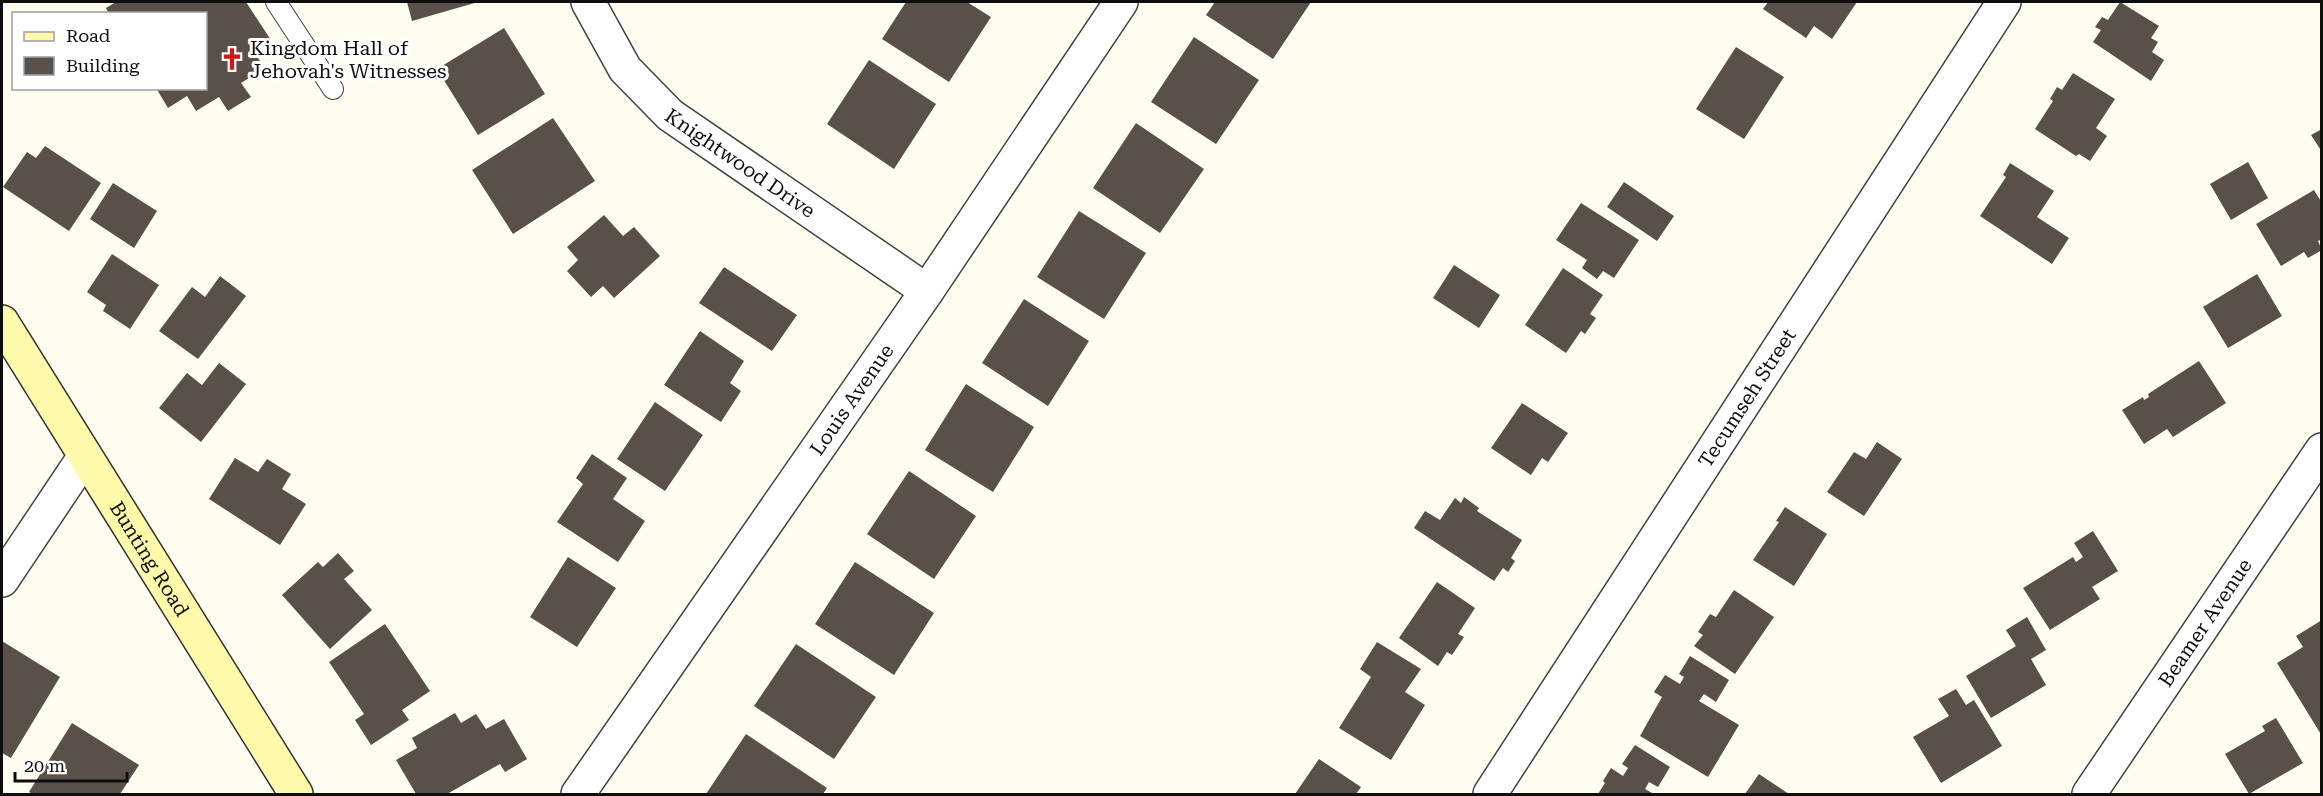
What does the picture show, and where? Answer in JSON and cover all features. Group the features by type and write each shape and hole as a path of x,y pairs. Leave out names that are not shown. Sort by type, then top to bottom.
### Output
{"main road":[{"name":"Bunting Road","path":"2,322 296,795"}],"street":[{"name":"Knightwood Drive","path":"588,2 625,69 670,115 927,291"},
{"name":"Louis Avenue","path":"578,795 927,291 1120,2"},
{"name":"Tecumseh Street","path":"1490,795 2004,2"},
{"name":"Beamer Avenue","path":"2089,795 2322,450"},
{"path":"2,580 85,456"}],"lane":[{"path":"276,2 333,89"}],"building":[{"name":"Kingdom Hall of Jehovah's Witnesses","path":"116,2 246,2 271,40 253,51 265,68 241,83 251,97 228,111 219,97 196,111 187,96 168,108 157,90 207,90 207,12 108,12 106,8"},
{"path":"407,2 478,2 412,21"},
{"path":"906,2 967,2 991,17 949,82 882,39"},
{"path":"1215,2 1311,2 1273,59 1206,15"},
{"path":"1768,2 1857,2 1832,39 1814,26 1806,38 1763,9"},
{"path":"2120,2 2159,26 2151,38 2158,42 2152,52 2164,60 2151,81 2093,42 2101,30 2095,27 2102,17 2108,20"},
{"path":"504,28 545,94 478,135 437,69"},
{"path":"1194,37 1259,80 1216,144 1151,102"},
{"path":"1736,47 1784,77 1744,139 1696,109"},
{"path":"869,60 936,104 894,169 827,124"},
{"path":"2073,73 2115,99 2096,128 2107,136 2090,161 2079,154 2076,156 2035,129 2053,101 2050,99 2057,87 2062,90"},
{"path":"553,118 595,181 513,234 472,170"},
{"path":"1136,123 1204,169 1160,233 1093,188"},
{"path":"2322,129 2322,152 2311,135"},
{"path":"45,146 101,183 69,231 3,187 27,152 36,158"},
{"path":"2248,162 2268,198 2231,220 2210,184"},
{"path":"2010,163 2054,191 2037,217 2069,238 2052,264 1980,216 2006,177 2003,175"},
{"path":"1624,182 1674,216 1657,241 1607,207"},
{"path":"113,183 157,211 134,248 90,219"},
{"path":"2314,190 2322,203 2322,239 2318,241 2322,250 2308,258 2304,252 2281,266 2256,224"},
{"path":"1581,203 1639,240 1614,278 1603,271 1597,279 1582,268 1587,260 1556,240"},
{"path":"1079,211 1146,253 1104,319 1037,277"},
{"path":"604,215 623,236 634,227 660,256 614,298 603,286 591,297 567,271 578,260 567,247"},
{"path":"112,254 159,285 130,329 103,311 106,305 87,292"},
{"path":"1454,265 1500,295 1479,328 1433,298"},
{"path":"724,267 797,315 772,351 699,303"},
{"path":"1563,268 1603,295 1590,314 1596,318 1585,334 1581,331 1566,353 1525,325"},
{"path":"2257,274 2282,316 2228,348 2203,307"},
{"path":"220,276 246,296 198,359 159,331 192,287 205,297"},
{"path":"1024,299 1089,341 1048,406 982,363"},
{"path":"700,331 744,361 730,383 741,391 721,422 664,385"},
{"path":"2199,361 2226,403 2173,437 2167,429 2144,444 2122,410 2143,397 2144,400 2149,397 2148,394"},
{"path":"219,363 246,384 201,442 159,408 187,373 202,385"},
{"path":"966,384 1034,427 993,492 925,450"},
{"path":"655,402 703,435 665,491 617,459"},
{"path":"1522,403 1568,433 1548,462 1542,458 1531,475 1491,448"},
{"path":"1877,442 1902,459 1864,516 1827,492 1854,452 1866,459"},
{"path":"592,454 627,478 613,499 645,521 618,562 557,522 583,484 576,478"},
{"path":"235,458 258,472 267,459 291,474 282,489 306,504 280,545 209,499"},
{"path":"909,471 976,516 934,579 867,534"},
{"path":"1464,497 1479,508 1477,511 1522,540 1511,558 1515,561 1508,572 1503,568 1494,581 1414,528 1425,511 1440,520 1455,498 1461,503"},
{"path":"1785,507 1827,534 1794,586 1753,560 1779,522 1776,521"},
{"path":"2093,531 2118,571 2092,587 2100,599 2050,630 2023,588 2073,557 2076,562 2083,557 2074,543"},
{"path":"338,553 354,571 344,579 372,610 330,649 282,595 318,562 323,567"},
{"path":"568,557 616,588 577,647 530,617"},
{"path":"855,562 934,613 894,675 815,624"},
{"path":"1437,582 1475,608 1458,634 1464,637 1452,655 1447,652 1438,666 1399,638"},
{"path":"1734,590 1774,617 1735,674 1694,646 1703,635 1698,632 1710,614 1716,617"},
{"path":"2027,617 2046,650 2031,659 2046,685 1991,718 1966,676 2016,646 2006,630"},
{"path":"2322,620 2322,736 2277,663 2303,647 2296,636"},
{"path":"385,624 430,691 402,710 409,720 371,745 355,720 364,714 329,662"},
{"path":"2,641 60,677 11,758 2,753"},
{"path":"1377,642 1421,669 1405,692 1425,705 1391,760 1339,728 1371,677 1360,669"},
{"path":"796,644 876,697 834,759 754,706"},
{"path":"1690,656 1729,680 1716,702 1704,694 1699,701 1739,725 1708,777 1640,736 1662,697 1654,692 1665,675 1680,684 1684,677 1679,674"},
{"path":"1956,689 1966,705 1974,700 2002,746 1941,783 1913,737 1949,716 1938,699"},
{"path":"455,713 461,723 476,714 486,729 504,719 527,759 505,772 500,764 447,794 416,794 396,760 417,748 412,738"},
{"path":"2276,718 2303,763 2249,794 2225,754 2265,731 2262,726"},
{"path":"72,723 139,765 120,794 33,794 29,792"},
{"path":"746,734 827,788 823,794 706,794"},
{"path":"1635,745 1670,767 1658,787 1649,782 1645,789 1654,794 1598,794 1611,768 1623,776 1628,768 1622,764"},
{"path":"1319,759 1361,787 1356,794 1295,794"},
{"path":"1759,774 1789,794 1745,794"}],"place":[{"name":"Kingdom Hall of Jehovah's Witnesses","path":"232,59"}]}
